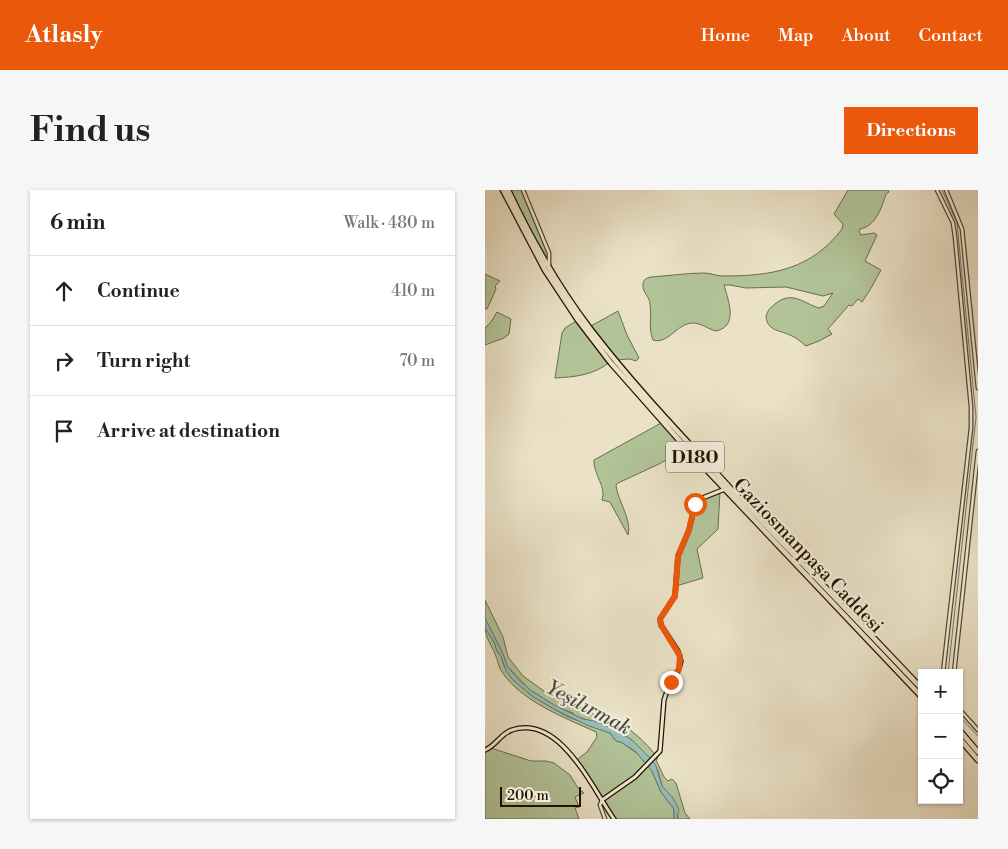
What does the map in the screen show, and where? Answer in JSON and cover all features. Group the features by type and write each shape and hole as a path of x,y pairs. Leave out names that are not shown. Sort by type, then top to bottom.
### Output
{"highway":[{"name":"Gaziosmanpaşa Caddesi","path":"503,190 539,260 581,325 624,379 725,489 918,693"},
{"name":"Gaziosmanpaşa Caddesi","path":"508,190 549,268 589,327 643,392 691,445 918,685"},
{"path":"963,735 978,752"},
{"path":"963,743 978,760"}],"street":[{"path":"523,190 549,253 549,268"},
{"path":"937,190 953,223 971,418 943,669"},
{"path":"946,190 963,229 978,388"},
{"path":"954,669 978,451"},
{"path":"605,819 600,805 602,800 626,784 647,766 660,748 664,700 681,661 678,651 661,625 660,619 675,596 678,556 689,530 695,504 700,499 725,489"},
{"path":"963,714 978,730"},
{"path":"485,750 491,748 506,733 515,729 533,729 545,732 556,738 564,746 614,819"}],"green space":[{"path":"508,190 523,190 549,253 549,268"},
{"path":"848,190 888,190 889,192 886,194 874,220 859,231 861,235 874,233 877,235 865,261 881,270 862,302 858,299 852,306 849,305 828,329 832,334 806,346 794,337 772,328 767,322 766,317 770,308 781,300 787,298 797,299 819,308 824,306 833,293 823,296 786,287 746,288 724,285 730,318 728,324 723,328 716,331 699,324 687,324 668,337 658,341 653,340 650,301 643,288 645,280 651,277 697,273 718,276 741,276 774,272 803,262 817,254 830,243 842,229 843,224 834,214"},
{"path":"485,274 500,281 495,286 496,289 487,309 485,309"},
{"path":"618,311 627,335 639,358 636,361 630,359 615,360 589,327"},
{"path":"497,312 511,319 509,334 504,338 485,345 485,328"},
{"path":"578,320 610,362 591,373 555,378 562,333 565,328"},
{"path":"663,422 687,449 616,485 628,523 628,535 610,502 602,500 603,490 594,460"},
{"path":"720,491 718,529 697,549 703,578 676,586 678,556 689,530 697,502"},
{"path":"485,600 503,637 508,657 523,676 551,696 559,696 593,714 628,724 628,728 658,758 656,760 664,777 668,781 672,779 676,783 685,813 690,819 678,819 677,806 662,786 658,771 650,758 633,741 617,730 575,716 573,713 557,707 530,690 507,666 485,618"},
{"path":"485,626 512,679 532,696 566,716 610,733 616,741 621,742 638,754 652,771 661,792 674,809 674,819 614,819 575,761 587,752 597,737 596,732 545,708 520,692 502,672 487,637"},
{"path":"485,747 531,761 554,763 570,775 578,788 584,793 575,797 579,807 575,808 579,819 485,819"}],"water":[{"path":"485,618 507,666 530,690 554,705 583,719 617,730 633,741 650,758 656,766 662,786 673,798 679,810 678,819 674,819 674,809 661,792 652,771 635,751 616,741 610,733 589,726 554,709 532,696 512,679 506,671 501,656 485,628"}],"waterway":[{"path":"942,190 957,223 976,417 948,669"},
{"path":"963,720 978,736"}],"route":[{"path":"671,682 679,669 681,661 678,651 661,625 660,619 675,596 678,556 689,530 695,504"}],"water label":[{"name":"Yeşilırmak","path":"589,707"}]}
